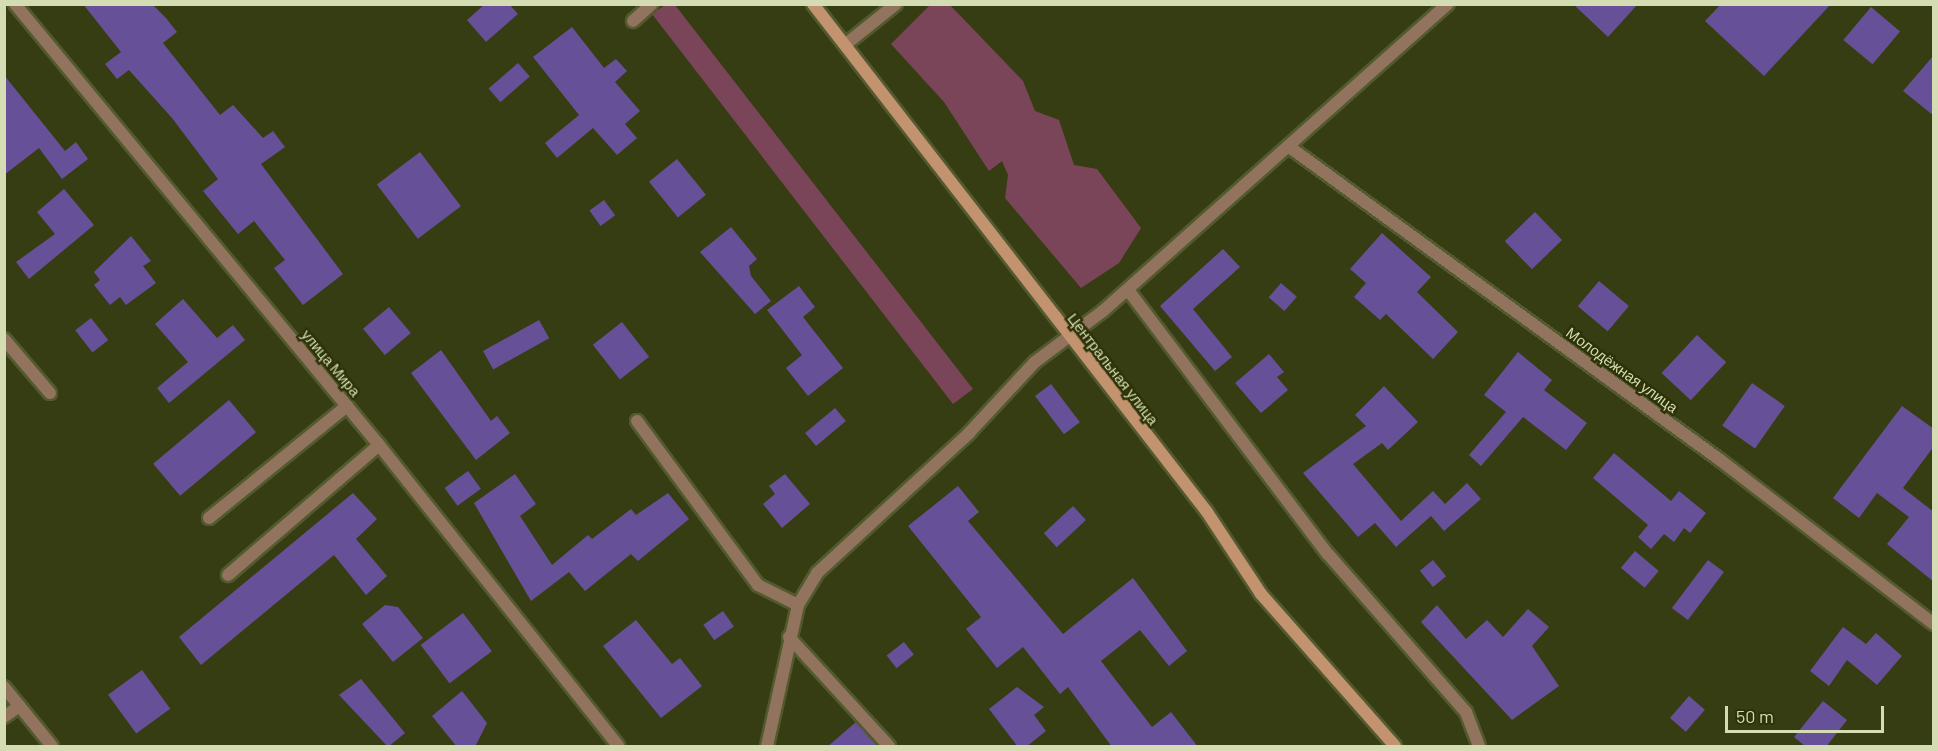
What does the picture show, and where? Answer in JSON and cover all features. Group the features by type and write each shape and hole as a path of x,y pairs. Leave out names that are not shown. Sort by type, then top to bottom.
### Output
{"street":[{"name":"улица Мира","path":"15,4 379,445 618,747"},
{"path":"633,21 652,4"},
{"name":"Центральная улица","path":"813,4 1207,512 1261,594 1395,747"},
{"path":"846,44 896,4"},
{"path":"767,747 789,637 798,605 817,573 969,433 1035,362 1128,290 1448,4"},
{"name":"Молодёжная улица","path":"1288,146 1720,460 1934,624"},
{"path":"1128,290 1328,554 1466,712 1479,747"},
{"path":"4,339 50,393"},
{"path":"209,518 347,406"},
{"path":"637,421 758,585 798,605"},
{"path":"228,575 379,445"},
{"path":"789,637 889,747"},
{"path":"4,687 52,747"},
{"path":"4,717 19,706"}],"shaded area":[{"path":"665,5 675,5 973,389 953,404 652,14"},
{"path":"930,5 950,5 1023,81 1035,111 1059,120 1074,165 1097,169 1141,228 1119,263 1081,288 1005,198 1008,175 1002,161 989,171 944,102 891,44"}],"building":[{"path":"83,4 152,4 166,18 177,32 163,43 220,115 233,105 263,138 273,131 285,147 261,164 343,274 303,305 274,268 285,260 254,221 238,234 203,191 218,179 172,118 129,70 117,79 105,64 121,52"},
{"path":"485,4 509,4 518,14 486,42 467,20"},
{"path":"1573,4 1638,4 1608,37"},
{"path":"1721,4 1831,4 1764,76 1705,21"},
{"path":"1871,7 1900,31 1872,64 1843,40"},
{"path":"572,27 604,68 616,59 627,71 615,82 640,111 625,124 637,138 617,155 593,128 557,158 545,143 579,115 533,57"},
{"path":"1934,55 1934,116 1903,91"},
{"path":"518,63 530,77 500,102 489,89"},
{"path":"4,75 65,151 76,142 88,159 62,179 39,148 4,175"},
{"path":"420,152 461,206 418,239 377,184"},
{"path":"677,159 706,195 678,217 649,182"},
{"path":"64,189 94,225 29,279 16,262 55,234 37,212"},
{"path":"604,200 615,215 601,226 589,211"},
{"path":"1535,212 1562,240 1532,269 1505,241"},
{"path":"731,227 757,259 749,266 751,276 771,301 755,314 700,252"},
{"path":"1382,233 1431,277 1417,292 1458,332 1433,359 1386,314 1380,320 1354,297 1366,283 1350,269"},
{"path":"131,236 151,261 143,266 156,283 126,305 120,297 110,305 94,285 100,280 94,272"},
{"path":"1223,249 1240,267 1193,309 1232,357 1215,371 1160,306"},
{"path":"1599,281 1629,306 1608,331 1578,306"},
{"path":"1281,283 1297,297 1284,311 1269,297"},
{"path":"799,286 815,307 803,317 843,368 808,396 786,368 802,355 767,310"},
{"path":"183,299 217,338 233,325 245,340 169,403 157,388 188,362 155,324"},
{"path":"389,307 411,333 385,355 363,329"},
{"path":"91,318 108,340 92,352 75,330"},
{"path":"539,320 549,338 493,369 483,351"},
{"path":"622,322 649,357 620,379 593,345"},
{"path":"1697,335 1726,362 1691,400 1662,373"},
{"path":"441,350 491,421 497,416 510,433 476,460 411,373"},
{"path":"1518,352 1552,380 1544,390 1587,423 1566,450 1523,417 1481,466 1469,455 1506,412 1484,395"},
{"path":"1269,354 1284,372 1277,377 1288,390 1261,413 1235,383"},
{"path":"1752,383 1785,406 1755,449 1722,426"},
{"path":"1051,384 1080,422 1064,434 1035,396"},
{"path":"1384,386 1418,422 1388,450 1382,443 1353,464 1401,521 1433,491 1445,504 1467,483 1481,499 1444,531 1431,516 1396,547 1375,523 1358,537 1303,473 1366,426 1355,415"},
{"path":"229,400 256,432 180,496 153,464"},
{"path":"1902,406 1934,429 1934,446 1903,488 1934,512 1934,582 1887,544 1909,517 1877,493 1859,518 1833,498"},
{"path":"835,408 846,421 816,446 805,433"},
{"path":"1614,453 1671,501 1679,491 1706,513 1690,533 1684,528 1674,542 1664,534 1651,549 1638,537 1648,525 1593,478"},
{"path":"468,471 481,489 457,506 445,488"},
{"path":"515,474 536,504 520,516 552,565 588,535 592,539 631,509 636,515 668,493 689,519 638,561 631,554 585,591 569,572 531,601 474,503"},
{"path":"785,474 810,504 782,528 763,504 775,494 769,486"},
{"path":"958,486 979,512 968,521 1063,634 1133,578 1187,651 1169,666 1140,630 1101,661 1152,727 1171,712 1198,747 1112,747 1068,687 1060,694 1023,647 997,668 966,629 981,617 908,526"},
{"path":"353,493 377,519 356,539 387,576 366,595 334,555 201,665 179,637"},
{"path":"1073,506 1086,520 1057,547 1044,533"},
{"path":"1635,551 1659,571 1645,588 1621,568"},
{"path":"1433,560 1446,576 1433,587 1420,571"},
{"path":"1708,560 1724,572 1688,620 1672,608"},
{"path":"385,605 398,607 423,638 393,662 362,624"},
{"path":"1437,605 1466,639 1487,620 1503,637 1528,609 1549,627 1532,646 1559,686 1512,720 1421,622"},
{"path":"723,611 734,627 714,640 703,625"},
{"path":"463,613 492,651 450,683 421,645"},
{"path":"636,620 672,664 680,658 702,686 661,718 603,646"},
{"path":"1843,627 1866,644 1876,633 1902,656 1877,685 1847,660 1829,686 1810,671"},
{"path":"904,642 914,655 897,668 887,656"},
{"path":"142,670 170,709 136,734 108,695"},
{"path":"361,679 405,733 388,747 339,695"},
{"path":"1017,687 1044,707 1034,715 1046,731 1026,747 1018,747 989,709"},
{"path":"462,691 487,723 475,747 457,747 432,716"},
{"path":"1689,696 1705,710 1686,732 1670,718"},
{"path":"1823,701 1847,720 1826,747 1806,747 1794,737"},
{"path":"856,722 878,747 827,747"}]}
